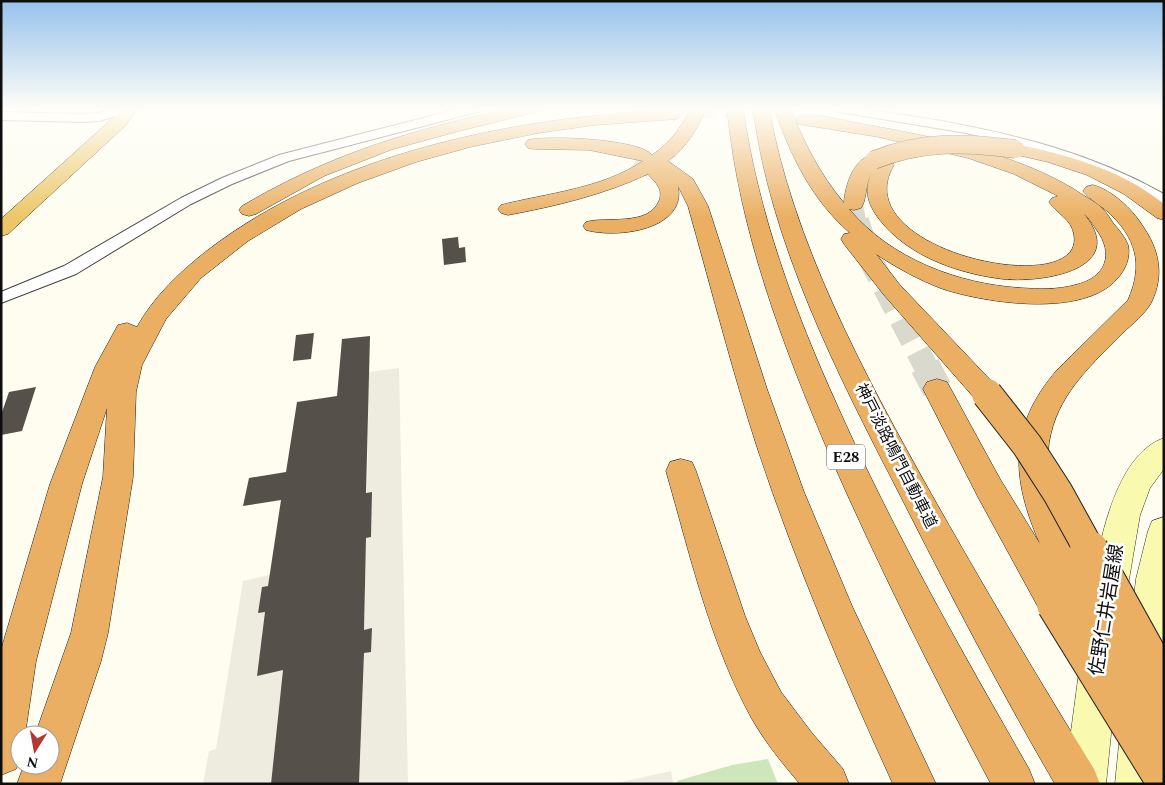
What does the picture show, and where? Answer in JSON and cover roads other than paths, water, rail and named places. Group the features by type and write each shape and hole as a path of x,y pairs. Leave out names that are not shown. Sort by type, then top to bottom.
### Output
{"highway":[{"path":"1,230 94,145"},
{"path":"59,725 86,646 118,473 121,396 129,365 151,323 179,288 225,239 271,196 313,174 362,153 390,145"},
{"path":"1,754 17,661 66,484 108,366 143,307 177,270 225,239 340,183 426,153 457,145"},
{"path":"225,239 369,182 437,162 528,145"},
{"path":"597,145 619,148 686,183 698,206 755,396 780,468 861,668 915,784"},
{"path":"508,209 584,192 638,171 677,145"},
{"name":"E28","path":"740,145 752,208 768,262 805,362 830,422 887,545 972,709 1014,784"},
{"name":"神戸淡路鳴門自動車道","path":"768,145 786,209 805,265 834,335 937,535 1038,717 1079,784"},
{"path":"797,145 797,151 835,215 876,272 987,394 1027,445 1058,493 1164,685"},
{"path":"880,162 876,189 882,209 899,230 929,249 948,258 967,264 1006,271 1044,272 1070,264 1079,258 1085,250 1087,242 1081,224 1066,206 995,168 931,145"},
{"path":"814,179 842,212 876,246 903,264 941,280 992,293 1053,296 1089,288 1102,281 1111,273 1117,263 1116,243 1104,222 1083,204 1055,187 1017,170 971,154 936,145"},
{"path":"854,204 855,188 860,175 880,162 907,151 936,145"},
{"path":"976,145 1035,162 1070,178 1102,197 1125,217 1143,239 1152,260 1152,271 1145,293 1139,302 1057,389 1038,422 1032,463 1041,505 1051,530 1064,590 1164,779"},
{"path":"976,145 1015,149 1051,157 1102,176 1144,198 1164,214"},
{"path":"593,226 636,223 662,213 668,205 671,193 666,181 650,164"},
{"path":"937,389 989,488 1064,590 1164,744"},
{"path":"681,472 746,665 767,706 797,748 828,784"}],"main road":[{"name":"佐野仁井岩屋線","path":"1084,784 1114,554 1129,496 1153,459 1164,450"},
{"path":"1136,784 1153,578 1164,532"}],"street":[{"path":"1,298 70,270 186,201 284,158 335,145"},
{"path":"1030,145 1062,152 1124,176 1164,200"}],"tunnel":[{"path":"636,160 656,172"},
{"path":"854,204 857,222"},
{"path":"857,221 870,259 926,367"},
{"path":"925,366 937,389"}]}
